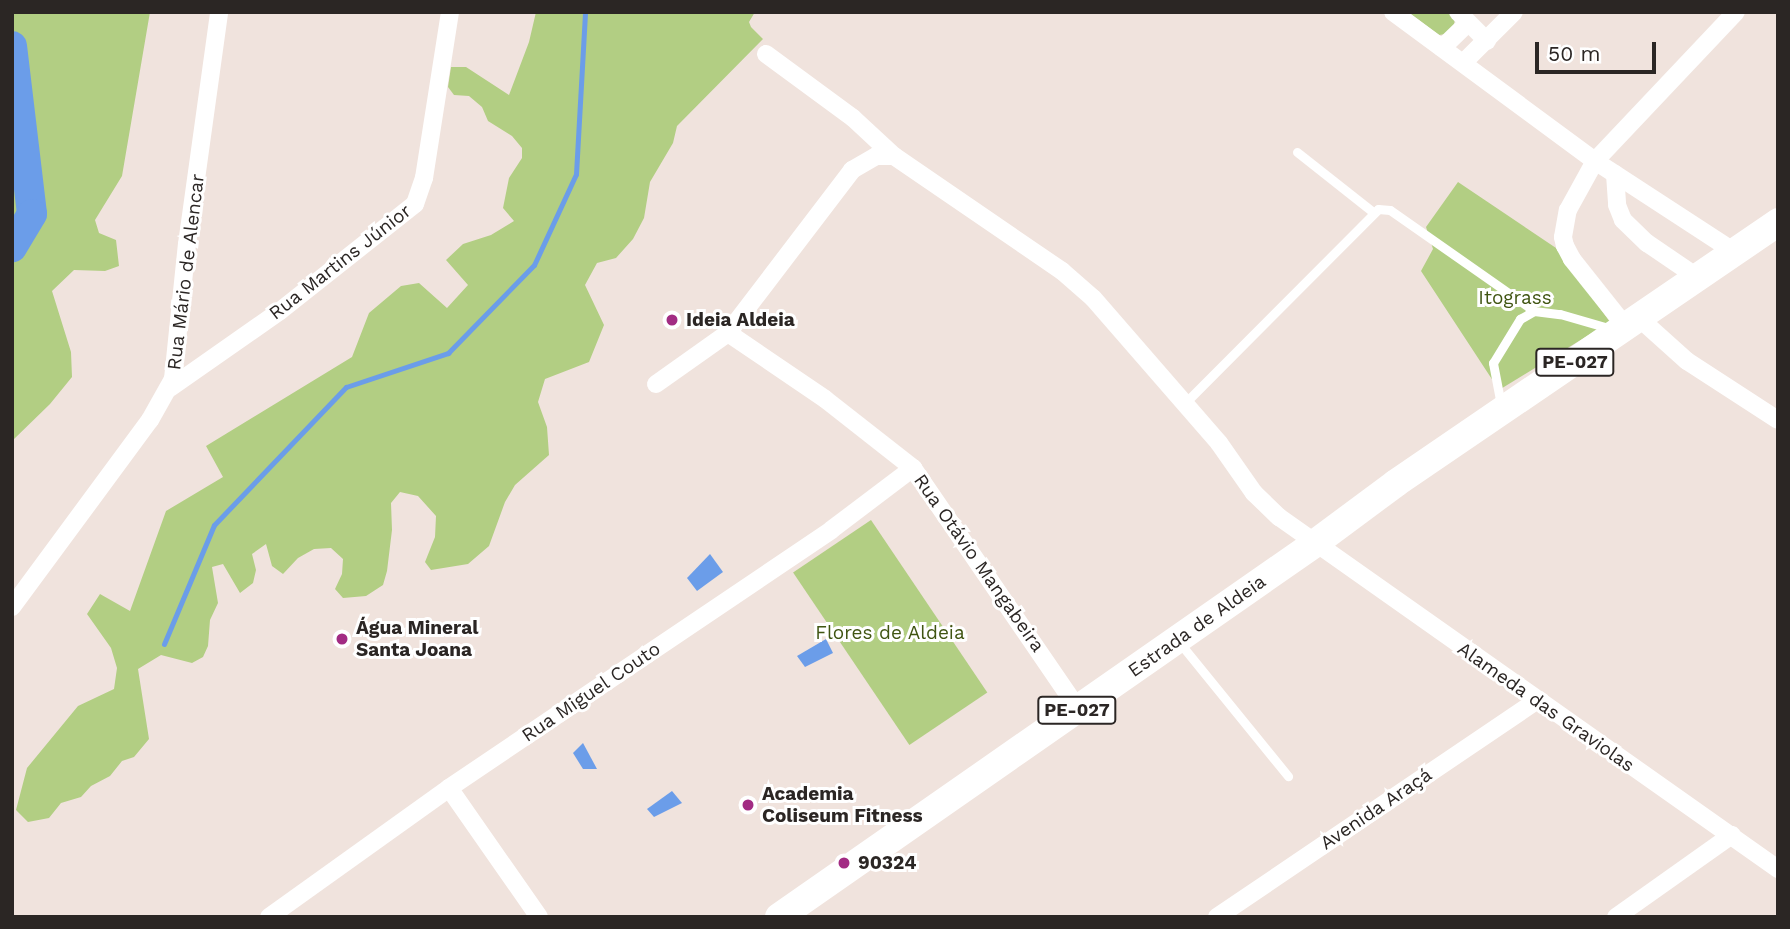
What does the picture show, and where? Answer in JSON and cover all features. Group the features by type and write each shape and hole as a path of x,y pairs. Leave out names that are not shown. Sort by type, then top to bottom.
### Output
{"main road":[{"name":"PE-027","path":"1502,411 1778,222"},
{"name":"Estrada de Aldeia","path":"779,917 1502,411"}],"street":[{"name":"Rua Mário de Alencar","path":"12,607 150,420 170,388 219,12"},
{"name":"Rua Martins Júnior","path":"170,388 280,311 406,214 415,204 424,178 450,12"},
{"path":"1393,12 1595,161 1733,251"},
{"path":"1463,63 1514,12"},
{"path":"1736,12 1595,161 1568,209 1563,237 1572,259 1628,325 1778,420"},
{"path":"1442,48 1463,17 1487,41"},
{"name":"Alameda das Graviolas","path":"766,54 853,118 894,156 1077,284 1219,443 1265,505 1314,544 1778,869"},
{"path":"656,384 728,333 842,181 863,161 884,154 894,156"},
{"path":"1615,174 1615,192 1623,220 1647,243 1697,277"},
{"name":"Rua Otávio Mangabeira","path":"728,333 825,399 913,468 1078,709"},
{"name":"Rua Miguel Couto","path":"270,917 449,788 741,593 913,468"},
{"name":"Avenida Araçá","path":"1217,917 1536,701"},
{"path":"449,788 539,917"},
{"path":"1616,917 1732,835"}],"lane":[{"path":"1297,152 1373,212"},
{"path":"1184,404 1378,209 1390,210 1534,312 1628,325"},
{"path":"1502,411 1493,363 1520,319 1534,312"},
{"path":"1177,639 1288,776"}],"green space":[{"path":"12,12 150,12 122,176 95,220 99,233 116,240 119,266 105,271 74,270 52,291 71,352 72,377 50,404 12,441"},
{"path":"536,12 755,12 749,22 763,39 677,126 673,143 650,182 644,218 633,239 616,258 597,263 585,285 604,325 589,362 545,379 538,402 547,427 549,455 515,485 505,502 489,546 468,564 431,570 425,562 435,537 436,516 418,496 400,492 391,503 392,530 383,585 366,596 343,598 335,589 342,574 343,559 331,548 314,549 298,558 283,574 272,566 266,544 252,554 256,570 253,583 240,593 223,564 212,567 218,603 210,620 208,646 203,657 192,663 161,655 138,669 149,739 134,757 122,761 110,776 91,786 81,797 61,803 49,818 28,822 16,810 27,768 78,706 114,689 117,668 111,648 87,614 100,594 130,611 166,511 223,477 206,446 352,357 369,313 401,286 419,283 447,308 468,285 446,260 463,244 491,235 514,221 503,208 509,178 522,158 522,148 512,136 488,121 482,107 469,96 454,95 448,87 451,67 466,67 509,95 529,42"},
{"path":"1408,12 1448,12 1455,18 1454,25 1446,34 1439,35"},
{"name":"Itograss","path":"1458,182 1556,248 1610,322 1499,390 1421,271 1433,249 1426,227"},
{"name":"Flores de Aldeia","path":"871,520 987,692 909,745 793,573"}],"water":[{"path":"710,554 723,572 697,591 687,578"},
{"path":"826,639 833,653 805,667 797,656"},
{"path":"583,743 597,769 583,769 573,753"},
{"path":"672,791 682,803 654,817 647,809"}],"waterway":[{"path":"164,644 214,525 346,387 448,353 534,265 576,174 585,12"},
{"path":"12,46 32,214 12,247"}],"place":[{"name":"Ideia Aldeia","path":"672,320"},
{"name":"Água Mineral Santa Joana","path":"342,639"},
{"name":"Academia Coliseum Fitness","path":"748,805"},
{"name":"90324","path":"844,863"}]}
